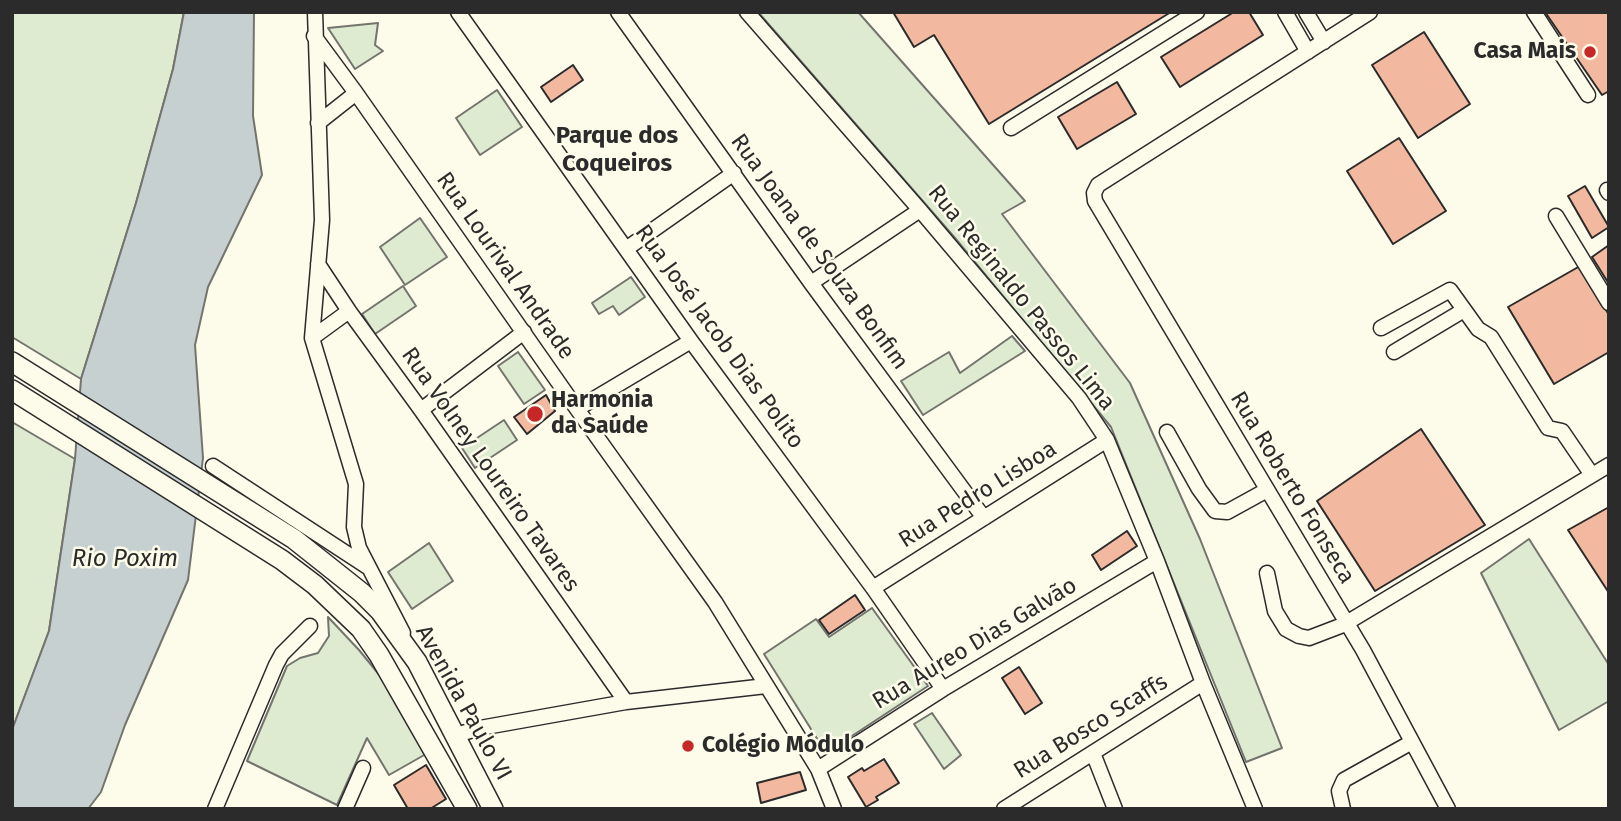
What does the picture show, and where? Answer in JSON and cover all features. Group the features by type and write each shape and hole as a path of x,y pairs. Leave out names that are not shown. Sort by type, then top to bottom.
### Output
{"main road":[{"name":"Avenida Paulo VI","path":"12,362 294,539 326,562 380,611 417,662 493,809"},
{"name":"Avenida Paulo VI","path":"12,390 282,560 315,585 361,629 432,745 467,809"}],"street":[{"path":"315,12 322,220 312,338 356,484 356,538 417,662"},
{"name":"Rua José Jacob Dias Polito","path":"458,12 691,341 873,588 943,689"},
{"name":"Rua Joana de Souza Bonfim","path":"618,12 811,283 984,518"},
{"name":"Rua Reginaldo Passos Lima","path":"747,12 1079,398 1107,440 1157,561 1202,683 1255,809"},
{"path":"1011,128 1197,12"},
{"path":"1285,12 1308,52 1370,12"},
{"path":"1306,12 1324,42"},
{"path":"1534,12 1588,94"},
{"name":"Rua Lourival Andrade","path":"314,36 715,602 818,769 834,809"},
{"name":"Rua Roberto Fonseca","path":"1308,52 1098,185 1094,193 1095,201 1346,623 1448,809"},
{"path":"318,123 356,93"},
{"path":"626,249 734,173"},
{"path":"811,283 920,210"},
{"path":"1556,216 1609,303"},
{"name":"Rua Volney Loureiro Tavares","path":"318,264 626,702"},
{"path":"1381,328 1448,289 1451,291 1478,329 1492,337 1548,428 1562,431 1592,475"},
{"path":"1394,352 1464,310"},
{"path":"312,338 349,311"},
{"path":"421,410 524,331"},
{"path":"577,409 691,341"},
{"path":"1167,432 1199,489 1215,511 1227,512 1267,490"},
{"name":"Rua Pedro Lisboa","path":"873,588 1107,440"},
{"path":"1267,573 1275,611 1286,629 1309,638 1346,623 1609,464"},
{"path":"213,466 370,569"},
{"name":"Rua Aureo Dias Galvão","path":"818,769 943,689 1157,561"},
{"path":"215,809 275,665 282,654 310,626"},
{"name":"Rua Bosco Scaffs","path":"1004,809 1202,683"},
{"path":"456,735 480,728 626,702 766,686"},
{"path":"1343,809 1339,790 1343,780 1412,742"},
{"path":"1093,753 1115,809"},
{"path":"345,809 363,768"}],"green space":[{"path":"12,12 184,12 173,69 136,203 81,379 12,337"},
{"path":"758,12 858,12 1025,201 1002,214 1130,383 1200,539 1282,748 1246,762 1111,427 955,238"},
{"path":"378,23 375,45 383,51 355,69 328,28"},
{"path":"497,90 522,127 480,155 456,118"},
{"path":"420,218 447,257 405,285 380,247"},
{"path":"631,277 645,297 619,315 613,306 599,314 592,303"},
{"path":"403,286 416,306 375,334 362,314"},
{"path":"1012,336 1025,351 923,415 901,381 949,352 960,373"},
{"path":"518,352 545,390 524,404 498,366"},
{"path":"504,420 517,440 475,468 462,448"},
{"path":"12,422 75,459 49,631 12,730"},
{"path":"1529,539 1609,665 1609,701 1559,730 1481,573"},
{"path":"429,543 453,581 412,609 388,572"},
{"path":"872,608 928,686 826,753 764,654 816,619 829,637"},
{"path":"328,617 390,688 426,754 389,775 367,738 337,805 247,761 287,666 300,658 318,653 329,636"},
{"path":"932,713 961,755 944,769 914,724"}],"water":[{"name":"Rio Poxim","path":"184,12 254,12 253,116 262,175 208,287 195,345 203,458 188,580 125,725 101,792 88,809 12,809 12,730 49,631 75,459 81,379 136,203 173,69"}],"building":[{"path":"893,12 1171,12 989,124 934,35 914,47"},
{"path":"1234,12 1249,12 1263,35 1180,87 1161,57"},
{"name":"Casa Mais","path":"1545,12 1609,12 1609,91 1602,95"},
{"path":"1424,32 1470,104 1418,138 1372,65"},
{"path":"573,65 583,80 551,102 541,87"},
{"path":"1117,82 1136,114 1077,149 1058,117"},
{"path":"1399,138 1446,211 1393,244 1347,171"},
{"path":"1585,186 1609,227 1592,238 1568,196"},
{"path":"1609,245 1609,284 1592,257"},
{"path":"1580,266 1609,315 1609,352 1554,384 1508,307"},
{"name":"Harmonia da Saúde","path":"546,395 555,411 527,434 514,417"},
{"path":"1421,429 1485,525 1375,591 1317,501"},
{"path":"1609,507 1609,593 1568,530"},
{"path":"1127,531 1137,546 1101,570 1092,555"},
{"path":"855,595 865,610 829,634 819,620"},
{"path":"1019,667 1042,703 1025,714 1002,678"},
{"path":"884,759 899,783 876,797 878,800 866,807 848,777"},
{"path":"426,765 446,799 430,809 408,809 394,785"},
{"path":"800,772 806,790 761,803 757,783"}],"place":[{"name":"Casa Mais","path":"1590,52"},
{"name":"Harmonia da Saúde","path":"535,414"},
{"name":"Colégio Módulo","path":"688,746"}],"district":[{"name":"Parque dos Coqueiros","path":"617,150"}]}
